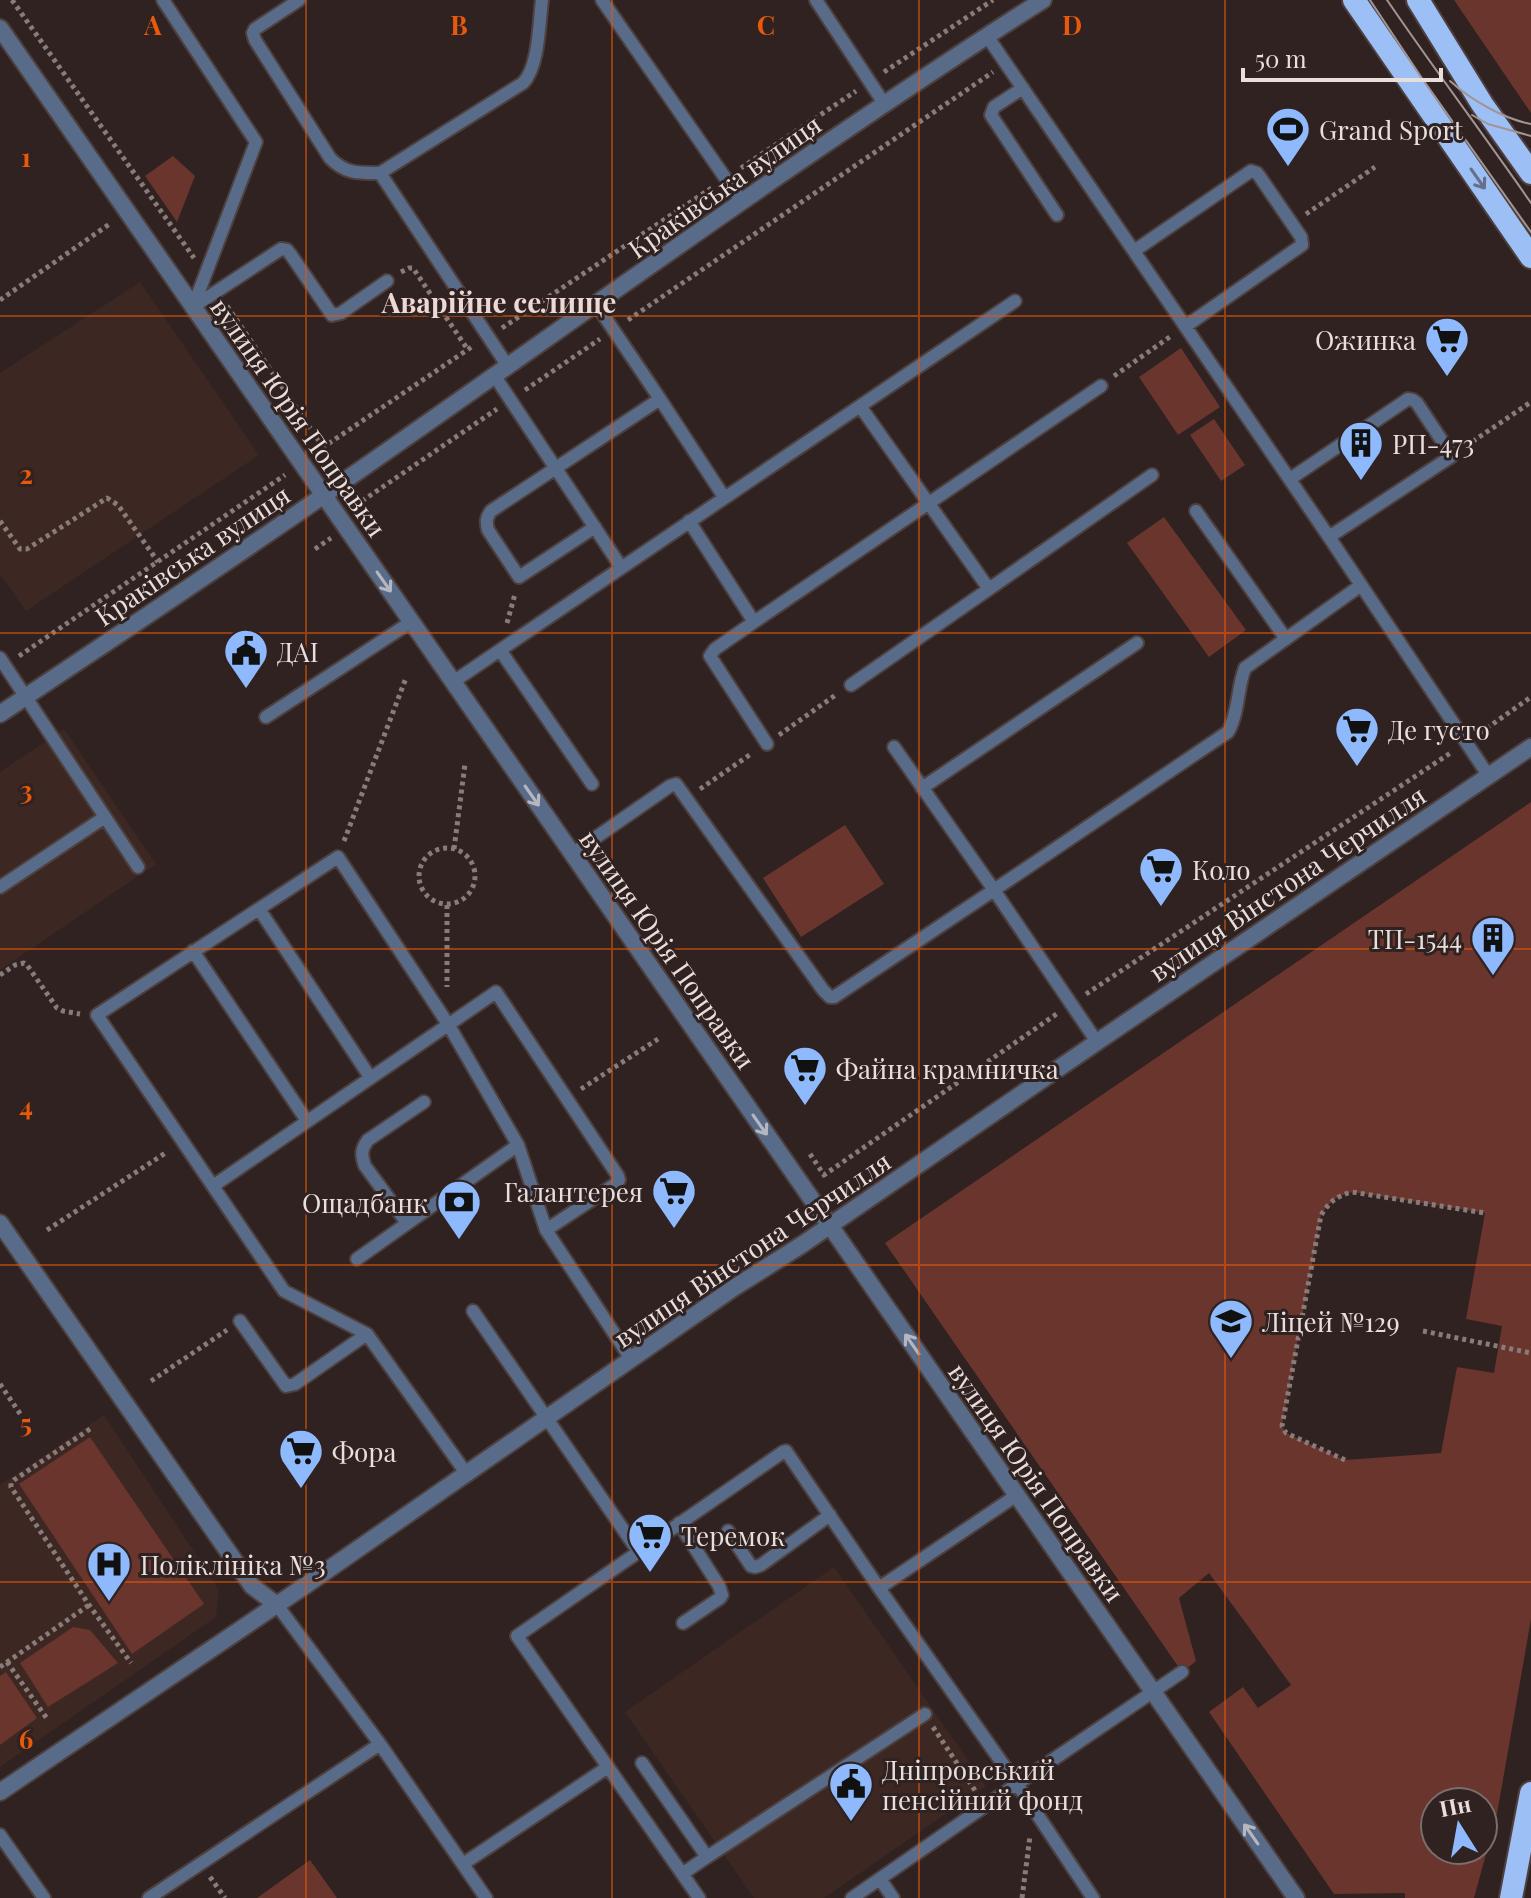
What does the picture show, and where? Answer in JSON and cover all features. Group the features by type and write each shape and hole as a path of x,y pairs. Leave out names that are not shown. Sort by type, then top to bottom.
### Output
{"highway":[{"path":"1354,0 1531,257"},
{"path":"1421,2 1482,104 1531,173"},
{"path":"1511,1898 1531,1793"}],"street":[{"name":"Краківська вулиця","path":"0,714 324,495 742,202 1043,0"},
{"name":"вулиця Юрія Поправки","path":"0,28 1296,1898"},
{"name":"вулиця Вінстона Черчилля","path":"0,1792 277,1605 735,1287 831,1225 1531,747"},
{"path":"0,1223 252,1586 277,1605"}],"lane":[{"path":"163,0 256,142 193,307"},
{"path":"299,0 255,29 255,40 330,158 337,166 355,173 380,173 523,83 534,63 542,0"},
{"path":"602,0 742,202"},
{"path":"816,0 885,105"},
{"path":"987,36 1488,775"},
{"path":"1023,88 994,107 992,119 1057,215"},
{"path":"1134,251 1251,171 1260,177 1301,237 1302,245 1186,326"},
{"path":"380,173 500,370 510,400 621,567"},
{"path":"193,307 281,249 291,255 332,315 341,313 387,281"},
{"path":"453,682 1015,301"},
{"path":"596,304 724,497"},
{"path":"767,744 713,663 710,656 715,649 1101,386"},
{"path":"595,527 519,577 488,530 487,517 491,511 660,399"},
{"path":"1290,479 1408,399 1417,403 1452,456 1329,537"},
{"path":"860,406 989,589"},
{"path":"851,685 1152,475"},
{"path":"1196,511 1286,639"},
{"path":"689,521 754,622"},
{"path":"572,854 676,784 823,990 834,997 1228,732 1245,668 1360,586"},
{"path":"266,717 411,622"},
{"path":"922,788 1137,643"},
{"path":"500,650 592,784"},
{"path":"0,658 138,867"},
{"path":"894,747 1097,1042"},
{"path":"0,887 105,817"},
{"path":"466,1473 367,1334 284,1291 97,1015 338,857 448,1024 518,1145 546,1230 631,1359"},
{"path":"259,909 370,1077"},
{"path":"193,951 307,1121"},
{"path":"213,1186 497,992 619,1180 546,1230"},
{"path":"407,1223 365,1166 362,1147 424,1102"},
{"path":"357,1259 518,1145"},
{"path":"473,1311 638,1551"},
{"path":"240,1321 286,1386 295,1384 367,1334"},
{"path":"699,1898 517,1636 786,1451 1093,1898"},
{"path":"879,1588 1017,1495"},
{"path":"728,1531 751,1566 755,1567 830,1515"},
{"path":"679,1523 722,1595 683,1623"},
{"path":"277,1605 380,1744 486,1898"},
{"path":"852,1898 1182,1672"},
{"path":"682,1874 925,1714"},
{"path":"149,1898 380,1744"},
{"path":"642,1763 707,1857"},
{"path":"463,1864 608,1767"},
{"path":"0,1835 44,1898"},
{"path":"880,1879 893,1898"}],"path":[{"path":"12,0 206,274"},
{"path":"362,501 1006,63"},
{"path":"1292,224 1375,167"},
{"path":"0,300 111,223"},
{"path":"387,281 403,270 413,268 468,350"},
{"path":"216,290 323,447"},
{"path":"1101,386 1186,326"},
{"path":"1452,456 1531,402"},
{"path":"0,521 16,545 27,549 107,498 118,505 158,562"},
{"path":"500,650 519,577"},
{"path":"338,857 406,678"},
{"path":"1083,996 1531,697"},
{"path":"454,849 465,764"},
{"path":"454,849 463,853 474,867 474,885 464,899 438,903 430,899 420,883 419,874 422,864 435,851 454,849"},
{"path":"447,904 448,1024"},
{"path":"0,975 24,963 57,1008 70,1013 97,1015"},
{"path":"824,1175 1070,1004"},
{"path":"567,1099 658,1039"},
{"path":"47,1230 183,1141"},
{"path":"1345,1460 1286,1433 1282,1426 1321,1215 1338,1195 1352,1192 1485,1213"},
{"path":"151,1381 240,1321"},
{"path":"1423,1331 1531,1353"},
{"path":"0,1384 27,1424"},
{"path":"90,1429 11,1483 12,1491 131,1663"},
{"path":"0,1667 89,1605"},
{"path":"7,1662 48,1720"},
{"path":"925,1714 985,1806"},
{"path":"1022,1898 1034,1808"}],"shaded area":[{"path":"1454,0 1531,0 1531,113"},
{"path":"173,156 195,176 177,222 145,176"},
{"path":"140,282 259,455 26,611 0,574 0,373"},
{"path":"1181,348 1220,407 1178,435 1139,377"},
{"path":"1214,419 1245,465 1221,481 1190,435"},
{"path":"1164,517 1246,630 1209,657 1127,543"},
{"path":"64,729 156,864 0,970 0,772"},
{"name":"Ліцей №129","path":"1531,802 1531,1619 1499,1803 1499,1786 1419,1786 1419,1866 1483,1866 1474,1898 1405,1898 1405,1893 1334,1894 1209,1712 1243,1687 1258,1708 1291,1685 1209,1573 1179,1598 1196,1661 1182,1672 885,1243","holes":["1353,1192 1485,1213 1466,1319 1502,1326 1494,1373 1457,1367 1441,1453 1345,1460 1286,1433 1282,1426 1321,1215 1328,1206"]},
{"path":"845,825 884,884 801,937 763,878"},
{"name":"Поліклініка №3","path":"104,1415 219,1590 216,1617 0,1767 0,1485"},
{"path":"90,1437 204,1604 132,1654 19,1484"},
{"path":"834,1567 986,1786 824,1898 754,1898 625,1712"},
{"path":"73,1627 90,1630 118,1663 48,1707 20,1663"},
{"path":"6,1672 37,1718 0,1745 0,1676"},
{"path":"310,1860 337,1898 257,1898"}],"tram line":[{"path":"1370,0 1531,232"},
{"path":"1387,0 1531,203"},
{"path":"1450,81 1488,108 1531,124"},
{"path":"1472,115 1488,124 1531,136"}],"place":[{"name":"Grand Sport","path":"1288,168"},
{"name":"Ожинка","path":"1447,378"},
{"name":"РП-473","path":"1361,482"},
{"name":"ДАІ","path":"246,690"},
{"name":"Де густо","path":"1357,768"},
{"name":"Коло","path":"1161,908"},
{"name":"ТП-1544","path":"1493,977"},
{"name":"Файна крамничка","path":"805,1107"},
{"name":"Галантерея","path":"674,1230"},
{"name":"Ощадбанк","path":"459,1241"},
{"name":"Ліцей №129","path":"1231,1360"},
{"name":"Фора","path":"301,1490"},
{"name":"Теремок","path":"650,1574"},
{"name":"Поліклініка №3","path":"109,1603"},
{"name":"Дніпровський пенсійний фонд","path":"851,1823"}],"district":[{"name":"Аварійне селище","path":"499,301"}]}
